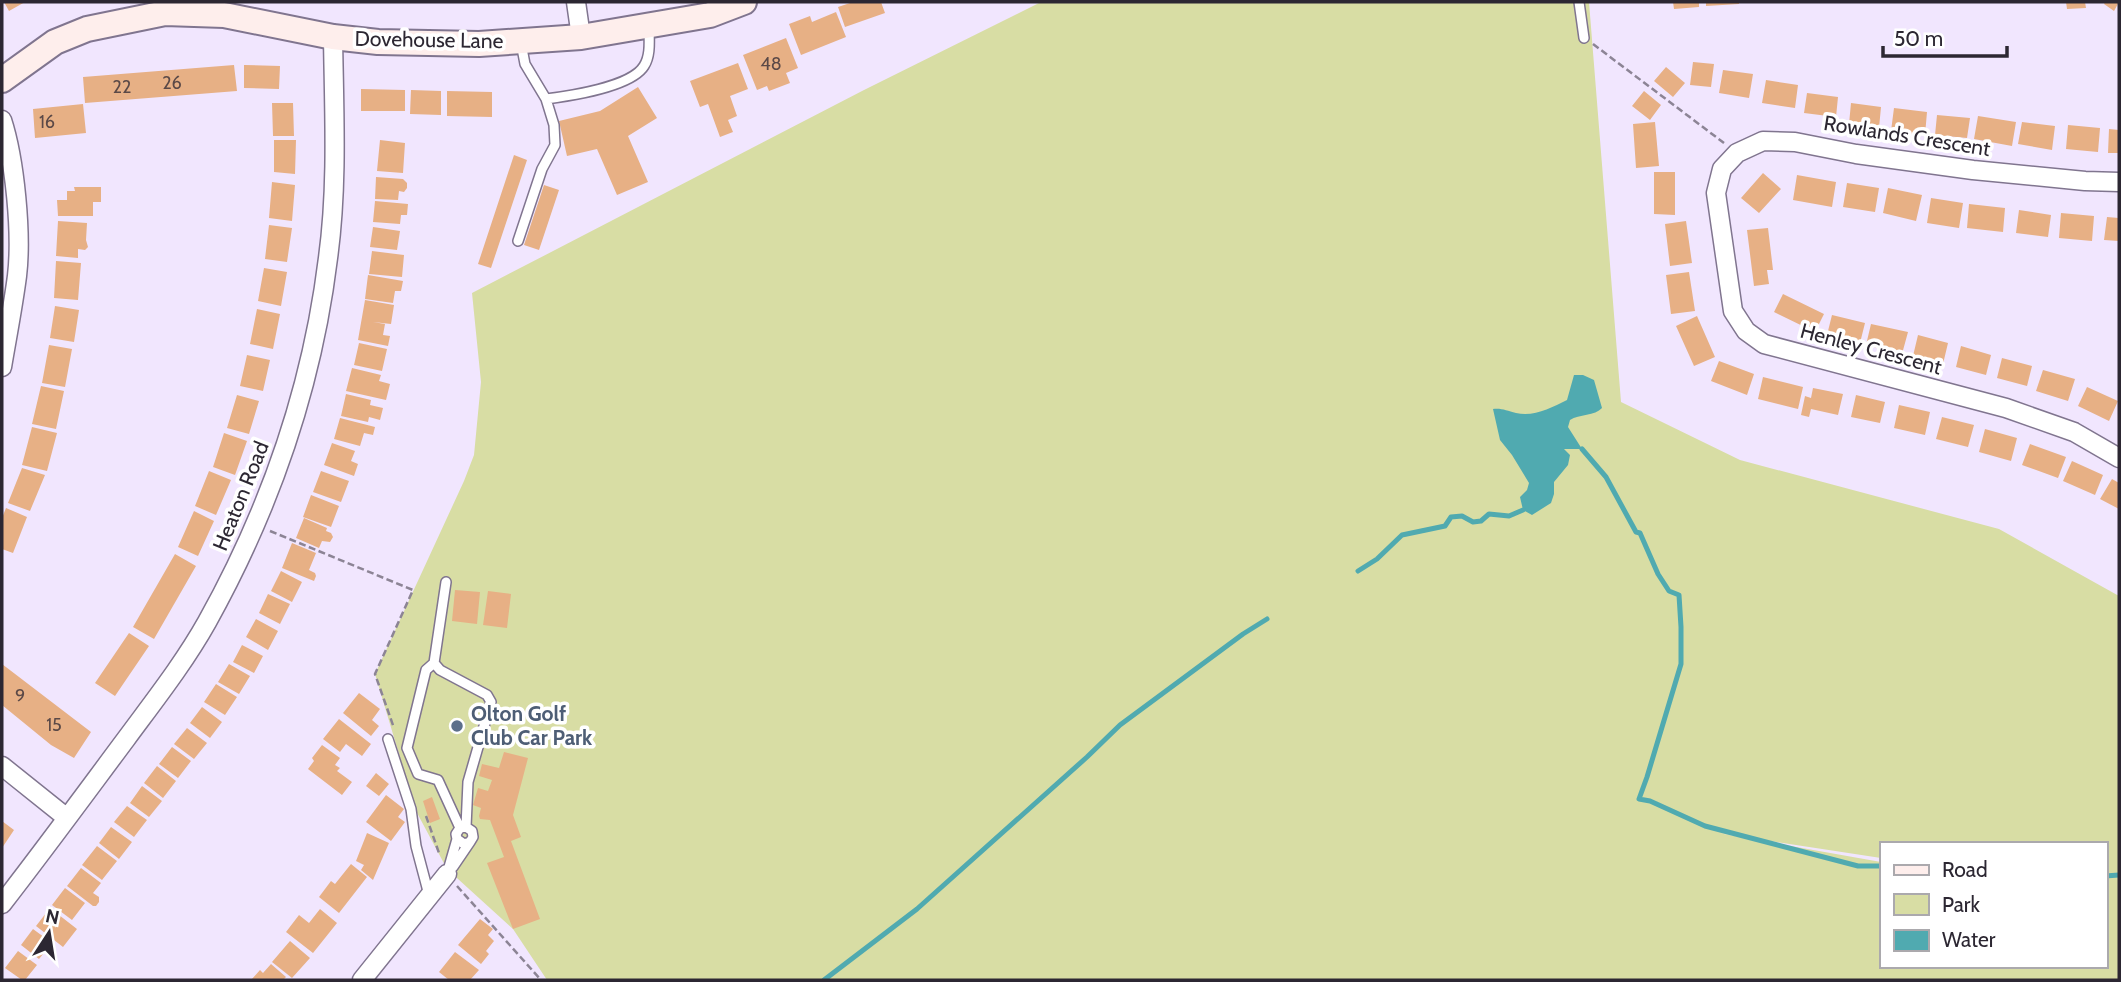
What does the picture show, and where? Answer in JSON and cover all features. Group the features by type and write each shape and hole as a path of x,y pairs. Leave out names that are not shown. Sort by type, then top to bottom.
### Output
{"street":[{"path":"576,2 581,37"},
{"name":"Dovehouse Lane","path":"2,80 55,42 87,29 165,13 224,15 333,37 377,42 479,44 581,37 710,15 744,2"},
{"name":"Heaton Road","path":"2,904 163,689 206,625 257,525 280,467 311,362 327,271 333,192 333,37"},
{"path":"2,120 11,160 18,230 18,273 2,367"},
{"name":"Rowlands Crescent","path":"1737,153 1762,141 1795,142 1856,154 1973,170 2119,182"},
{"name":"Henley Crescent","path":"1737,153 1722,169 1716,193 1733,312 1746,331 1764,344 2006,408 2074,432 2119,458"},
{"path":"2,766 67,818"},
{"path":"362,980 447,874"}],"lane":[{"path":"1579,2 1584,38"},
{"path":"545,99 597,91 636,74 644,66 650,48 649,26"},
{"path":"518,241 542,169 555,145 554,125 545,99 525,64 521,41"},
{"path":"446,582 434,663 426,670 407,748 418,774 438,780 463,828 472,831 473,838 447,874"},
{"path":"434,663 440,670 486,695 491,702 468,782 463,828 456,834 447,874"},
{"path":"392,738 411,809 415,846 430,897"},
{"path":"457,839 464,844 470,842"}],"path":[{"path":"1584,38 1737,153"},
{"path":"257,525 413,590 375,674 392,738"},
{"path":"425,812 447,874 541,980"}],"green space":[{"path":"1041,2 1589,2 1621,402 1740,460 1999,529 2119,596 2119,980 547,980 513,929 447,869 416,811 375,674 474,455 481,382 472,293 864,90"}],"water":[{"path":"1574,375 1583,375 1594,380 1602,408 1570,420 1568,427 1582,449 1564,449 1570,455 1568,465 1554,482 1551,503 1532,515 1523,510 1520,497 1527,490 1529,483 1500,440 1493,409 1523,414 1549,409 1567,400"}],"building":[{"path":"4,2 25,2 9,11"},
{"path":"853,2 881,2 885,13 845,27 838,7"},
{"path":"1673,2 1699,2 1699,7 1674,9"},
{"path":"1706,2 1739,2 1739,4 1706,6"},
{"path":"2066,2 2085,2 2086,8 2067,9"},
{"path":"2119,2 2114,11 2104,4"},
{"path":"836,12 846,37 801,55 789,24 810,16 812,22"},
{"path":"786,38 798,68 786,73 790,83 769,91 767,86 757,90 743,55"},
{"path":"1693,62 1714,64 1711,87 1690,85"},
{"path":"738,63 748,89 730,96 737,116 728,120 733,132 720,137 708,104 700,107 690,81"},
{"path":"234,65 237,91 85,103 83,77"},
{"path":"244,65 280,66 279,89 244,88"},
{"path":"1666,67 1685,83 1673,97 1654,81"},
{"path":"1723,70 1753,74 1749,98 1719,93"},
{"path":"1766,80 1798,85 1795,108 1762,103"},
{"path":"638,87 657,118 628,136 648,182 617,195 597,149 567,156 559,121 600,111"},
{"path":"361,89 405,90 405,111 361,111"},
{"path":"411,90 441,91 441,115 410,114"},
{"path":"447,91 492,92 492,117 447,116"},
{"path":"1644,91 1661,105 1650,120 1632,106"},
{"path":"1807,93 1838,97 1836,117 1804,113"},
{"path":"272,103 293,103 294,136 273,136"},
{"path":"1851,103 1881,107 1879,128 1849,124"},
{"path":"83,104 86,133 35,138 33,109"},
{"path":"1894,108 1927,112 1925,135 1891,131"},
{"path":"1937,115 1970,118 1967,138 1935,135"},
{"path":"1978,116 2016,122 2012,146 1974,139"},
{"path":"1655,122 1659,166 1636,168 1633,124"},
{"path":"2022,122 2055,126 2052,150 2018,144"},
{"path":"2068,125 2100,128 2098,152 2066,149"},
{"path":"2109,129 2119,130 2119,153 2108,153"},
{"path":"274,140 296,140 295,174 274,172"},
{"path":"380,140 405,143 403,173 377,171"},
{"path":"514,155 527,160 491,268 478,264"},
{"path":"1654,172 1675,172 1675,215 1654,214"},
{"path":"1763,173 1781,189 1759,213 1741,198"},
{"path":"1797,175 1836,182 1832,207 1793,200"},
{"path":"376,177 403,179 407,188 404,192 399,191 398,200 375,199"},
{"path":"272,182 295,185 292,221 269,218"},
{"path":"1847,183 1879,188 1875,212 1843,207"},
{"path":"544,185 559,190 539,250 524,245"},
{"path":"74,187 101,187 101,202 93,202 93,216 58,216 57,200 67,200 67,191 75,191"},
{"path":"1888,188 1922,195 1916,221 1883,213"},
{"path":"1931,198 1963,203 1959,228 1927,223"},
{"path":"375,201 408,204 407,215 401,215 400,224 373,222"},
{"path":"1969,204 2005,208 2003,232 1967,228"},
{"path":"2019,210 2051,215 2048,237 2016,233"},
{"path":"2061,213 2094,216 2092,241 2059,238"},
{"path":"2107,217 2119,218 2119,241 2104,240"},
{"path":"58,221 87,223 88,247 85,250 78,249 78,258 56,256"},
{"path":"1686,221 1692,263 1670,266 1665,224"},
{"path":"269,225 292,228 287,262 265,259"},
{"path":"373,227 400,231 397,250 370,247"},
{"path":"1768,228 1773,270 1767,270 1769,284 1754,286 1747,230"},
{"path":"372,251 404,255 402,277 369,274"},
{"path":"56,261 81,263 78,300 54,298"},
{"path":"264,268 287,272 281,306 258,301"},
{"path":"1689,272 1695,311 1671,314 1666,275"},
{"path":"368,275 403,281 401,291 395,291 393,303 365,299"},
{"path":"1783,294 1824,314 1815,332 1774,312"},
{"path":"365,300 394,305 391,324 373,322 385,324 383,335 390,336 388,346 358,340"},
{"path":"55,306 79,310 74,342 50,338"},
{"path":"257,309 280,314 273,349 250,344"},
{"path":"1832,315 1865,323 1860,343 1827,335"},
{"path":"1697,316 1715,357 1694,366 1676,326"},
{"path":"1871,324 1908,332 1902,354 1866,345"},
{"path":"1918,335 1948,343 1943,364 1913,356"},
{"path":"359,343 387,349 382,371 354,365"},
{"path":"49,345 72,349 65,387 42,383"},
{"path":"1961,346 1991,355 1986,375 1956,367"},
{"path":"247,355 270,360 263,391 240,386"},
{"path":"2002,358 2032,366 2027,386 1997,378"},
{"path":"1719,361 1754,374 1747,395 1711,381"},
{"path":"352,368 381,375 379,381 390,384 386,400 346,391"},
{"path":"2043,370 2075,379 2068,401 2036,391"},
{"path":"1763,377 1803,387 1798,409 1758,399"},
{"path":"41,386 64,391 56,429 32,424"},
{"path":"2087,387 2118,401 2109,421 2078,406"},
{"path":"1813,388 1843,394 1838,415 1811,409 1809,417 1801,415 1805,396 1811,398"},
{"path":"346,394 371,400 370,405 383,408 380,420 369,417 368,422 341,416"},
{"path":"237,395 259,401 249,434 227,428"},
{"path":"1856,395 1885,402 1880,423 1851,417"},
{"path":"1899,405 1930,412 1925,435 1894,428"},
{"path":"1942,417 1974,425 1968,447 1936,439"},
{"path":"340,418 375,427 373,435 364,433 360,446 334,439"},
{"path":"32,427 57,433 47,471 22,465"},
{"path":"1985,429 2017,438 2011,461 1979,452"},
{"path":"224,433 247,441 235,475 213,467"},
{"path":"332,443 355,451 351,461 358,464 354,476 324,465"},
{"path":"2030,444 2066,457 2058,478 2022,465"},
{"path":"2072,461 2103,475 2095,495 2063,481"},
{"path":"22,468 45,475 30,511 8,503"},
{"path":"209,471 231,480 216,515 195,506"},
{"path":"321,471 349,481 341,502 313,492"},
{"path":"2112,479 2119,483 2119,509 2100,499"},
{"path":"311,495 339,506 331,527 303,517"},
{"path":"6,508 27,517 13,553 2,549 2,518"},
{"path":"194,511 214,521 198,556 178,547"},
{"path":"304,518 327,528 326,531 333,537 330,542 322,541 319,548 296,538"},
{"path":"292,543 316,553 309,570 315,573 314,581 282,568"},
{"path":"175,554 196,566 154,639 133,627"},
{"path":"281,571 302,582 292,602 271,591"},
{"path":"455,590 480,592 477,624 452,621"},
{"path":"488,591 511,594 507,628 483,625"},
{"path":"268,594 290,604 280,624 259,613"},
{"path":"256,619 278,631 268,650 246,637"},
{"path":"129,633 149,646 115,696 95,683"},
{"path":"242,645 263,656 254,673 233,662"},
{"path":"2,664 91,732 74,758 51,745 2,705"},
{"path":"229,664 250,676 239,694 218,682"},
{"path":"216,684 237,697 225,715 204,702"},
{"path":"359,693 380,709 372,720 379,726 371,736 343,713"},
{"path":"202,707 222,722 210,738 190,723"},
{"path":"339,719 371,744 362,756 346,744 340,752 323,739"},
{"path":"187,728 207,743 194,759 174,744"},
{"path":"322,745 340,758 335,765 340,768 337,771 352,782 342,795 308,769"},
{"path":"172,747 191,761 178,778 159,764"},
{"path":"504,752 528,758 513,815 521,837 511,841 540,919 513,929 487,863 504,857 490,820 480,819 481,808 473,805 478,788 488,791 492,780 479,776 482,764 499,768"},
{"path":"157,766 176,781 163,798 144,783"},
{"path":"376,773 389,784 379,796 366,786"},
{"path":"142,786 162,801 149,817 130,803"},
{"path":"386,795 404,809 398,817 405,822 391,841 366,822"},
{"path":"432,797 440,819 430,823 423,801"},
{"path":"127,806 147,820 134,837 114,822"},
{"path":"2,821 14,830 2,848"},
{"path":"111,827 132,842 119,859 99,843"},
{"path":"367,833 389,843 373,880 361,870 364,865 356,861"},
{"path":"97,846 117,861 102,880 82,865"},
{"path":"351,864 367,877 339,913 319,897 331,881 335,884"},
{"path":"81,868 101,883 93,893 99,897 96,906 67,886"},
{"path":"65,888 85,903 72,920 52,905"},
{"path":"50,908 77,929 63,947 36,926"},
{"path":"320,909 337,923 313,953 286,932 299,915 309,923"},
{"path":"480,919 493,929 488,935 494,941 481,964 458,945"},
{"path":"33,929 52,943 39,959 21,945"},
{"path":"290,941 310,958 292,978 272,962"},
{"path":"18,951 37,965 25,980 5,968"},
{"path":"455,952 479,970 470,980 449,980 439,972"},
{"path":"271,964 286,977 283,980 251,980 260,970 263,973"}],"waterway":[{"path":"1582,449 1606,477 1636,532 1640,533 1658,574 1669,591 1679,595 1681,664 1639,799 1650,801 1705,826 1858,866 1880,866"},
{"path":"1358,571 1377,559 1402,535 1445,526 1451,517 1462,516 1473,522 1481,521 1489,514 1509,516 1523,510"},
{"path":"824,980 917,909 1120,725 1267,619"},
{"path":"2107,876 2119,875"}],"place":[{"name":"Olton Golf Club Car Park","path":"457,726"}]}
